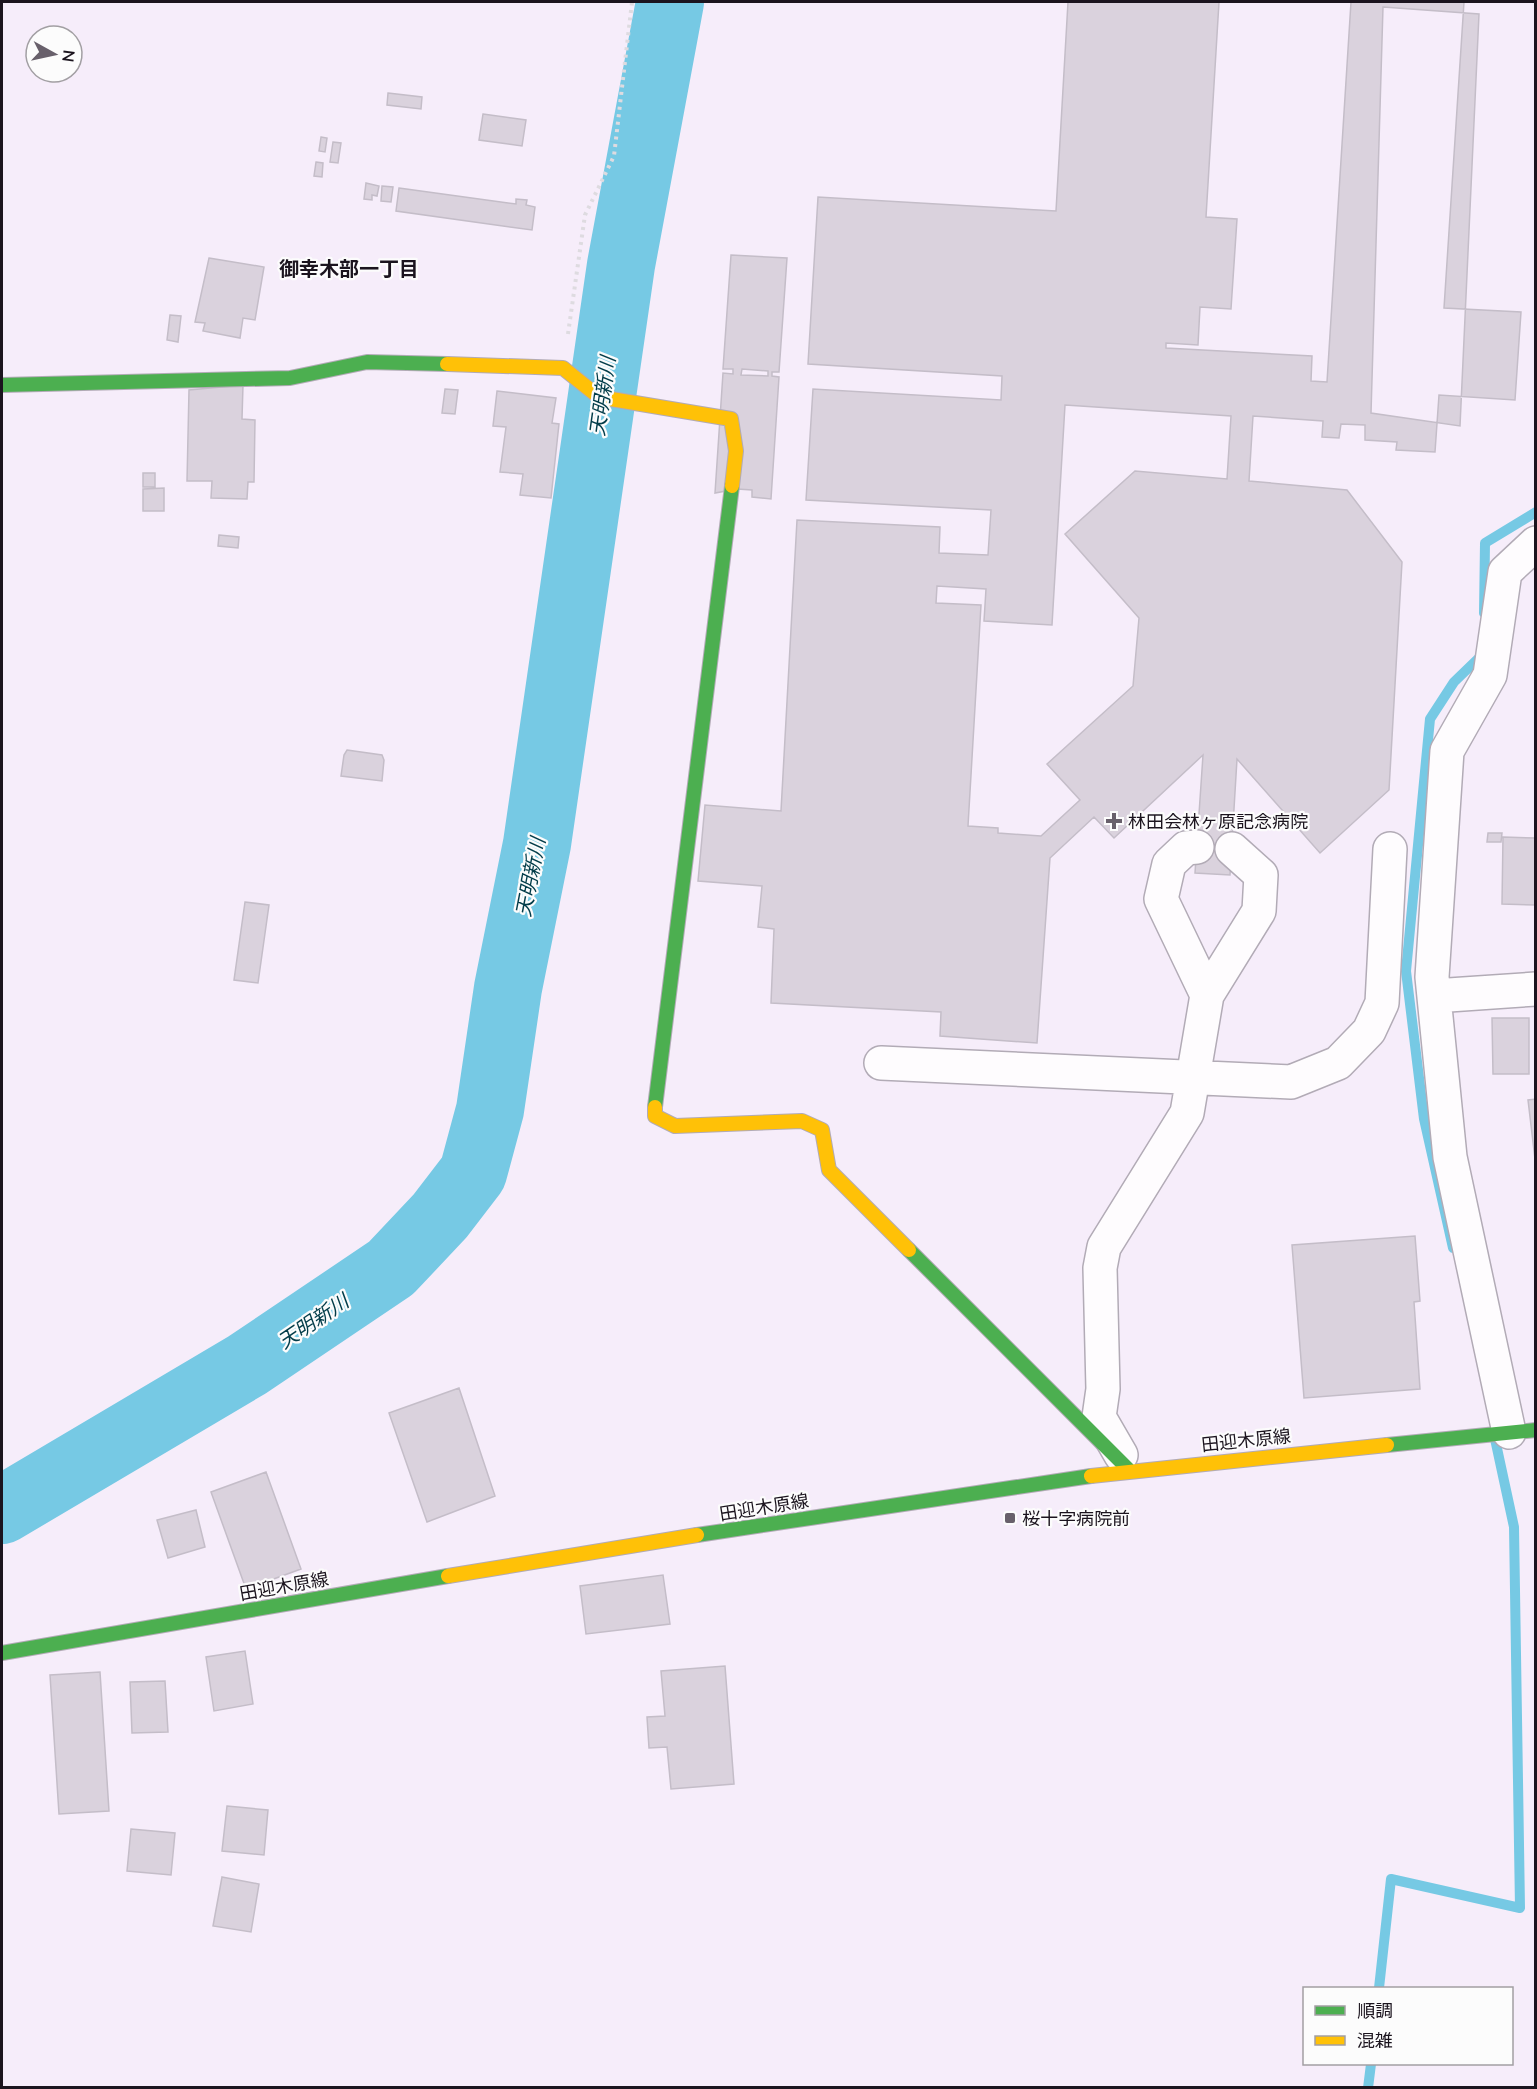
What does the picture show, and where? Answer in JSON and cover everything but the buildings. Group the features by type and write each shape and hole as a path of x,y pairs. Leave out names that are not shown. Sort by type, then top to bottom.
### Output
{"street":[{"path":"2,385 290,378 368,362 563,368 599,397 732,422 736,451 655,1091 655,1116 675,1126 802,1121 822,1130 829,1170 1129,1470"},
{"path":"1522,1431 1450,1157 1432,976 1447,751 1490,675 1505,572 1536,543"},
{"path":"1197,847 1186,848 1169,864 1161,899 1207,995"},
{"path":"1129,1470 1099,1417 1103,1389 1100,1268 1104,1247 1187,1113 1207,995 1259,911 1261,875 1232,849"},
{"path":"881,1063 1291,1082 1338,1063 1369,1031 1382,1004 1390,849"},
{"path":"1434,996 1536,989"},
{"name":"田迎木原線","path":"2,1653 620,1546 1129,1470 1522,1431"}],"path":[{"path":"563,368 585,215 614,156 632,2"}],"waterway":[{"name":"天明新川","path":"2,1510 247,1365 391,1268 440,1216 473,1173 490,1110 508,988 537,844 621,265 670,2"},
{"path":"1484,613 1485,543 1536,512"},
{"path":"1453,1248 1424,1119 1406,971 1430,719 1454,682 1484,653"},
{"path":"1379,1987 1391,1879 1520,1908 1514,1527 1495,1439"},
{"path":"1368,2088 1371,2065"}],"traffic: fast":[{"path":"2,385 290,378 367,362 447,364"},
{"path":"655,1107 732,486"},
{"path":"909,1250 1129,1470"},
{"path":"1387,1445 1536,1430"},
{"path":"697,1535 1091,1476"},
{"path":"2,1653 448,1576"}],"traffic: slow":[{"path":"447,364 563,368 599,397 731,419 736,451 732,486"},
{"path":"655,1107 655,1116 675,1126 802,1121 822,1130 829,1170 909,1250"},
{"path":"1091,1476 1387,1445"},
{"path":"448,1576 697,1535"}],"place":[{"name":"林田会林ヶ原記念病院","path":"1114,821"},
{"name":"桜十字病院前","path":"1010,1518"}],"district":[{"name":"御幸木部一丁目","path":"349,268"}]}
